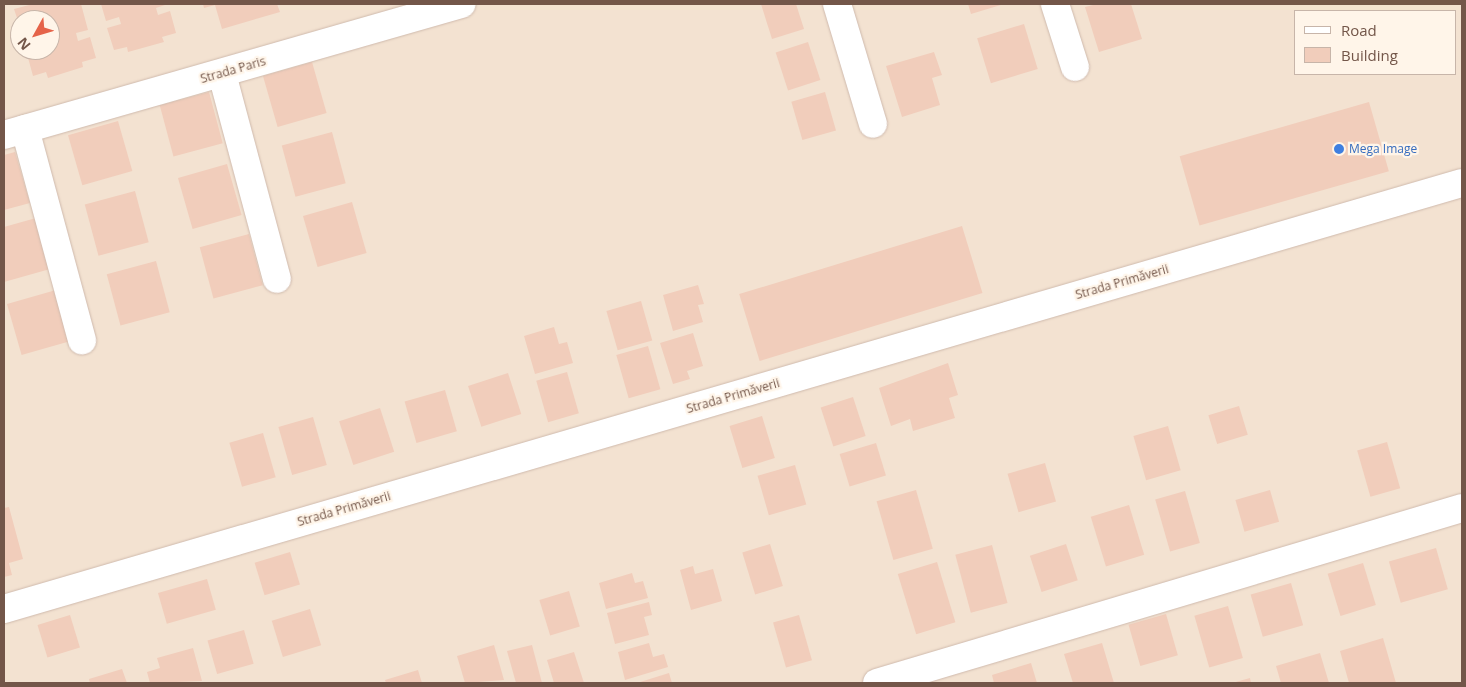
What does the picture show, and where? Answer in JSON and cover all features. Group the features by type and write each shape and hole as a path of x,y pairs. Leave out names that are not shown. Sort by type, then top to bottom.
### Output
{"street":[{"path":"837,4 873,124"},
{"path":"1055,4 1075,67"},
{"name":"Strada Paris","path":"14,132 222,74 449,5"},
{"path":"222,74 277,279"},
{"path":"14,132 82,340"},
{"name":"Strada Primăverii","path":"4,608 1462,183"},
{"path":"877,683 1462,508"}],"shaded area":[{"path":"4,4 1462,4 1462,683 4,683"}],"building":[{"path":"33,4 81,4 88,30 76,33 78,41 90,37 96,58 82,62 83,67 48,78 46,72 33,76 29,60 60,60 60,10 14,9"},
{"path":"101,4 168,4 156,8 158,15 170,11 176,33 162,37 164,42 128,52 127,47 114,50 107,28 121,24 119,17 106,21"},
{"path":"203,4 277,4 280,12 222,29 215,5 204,8"},
{"path":"761,4 796,4 804,29 772,39"},
{"path":"968,4 1004,4 971,14"},
{"path":"1097,4 1131,4 1142,39 1099,52 1085,7"},
{"path":"1024,24 1038,69 991,83 977,38"},
{"path":"808,42 820,80 788,91 776,53"},
{"path":"934,52 942,75 932,78 940,105 902,117 886,66"},
{"path":"312,62 327,113 278,127 263,76"},
{"path":"209,92 223,143 173,156 160,105"},
{"path":"825,92 836,130 802,140 791,102"},
{"path":"1369,102 1389,171 1199,226 1180,156"},
{"path":"118,121 132,171 82,185 68,135"},
{"path":"332,132 346,183 295,197 282,145"},
{"path":"15,152 30,203 4,210 4,155"},
{"path":"227,164 242,215 193,229 178,178"},
{"path":"135,191 149,242 98,256 85,204"},
{"path":"352,202 367,253 318,267 303,216"},
{"path":"36,218 50,269 4,282 4,227"},
{"path":"962,226 982,293 760,361 739,294"},
{"path":"249,234 263,285 213,298 200,247"},
{"path":"156,261 170,312 120,325 107,274"},
{"path":"698,285 704,304 698,305 703,322 673,331 663,295"},
{"path":"56,290 71,341 22,355 7,304"},
{"path":"641,301 652,340 618,350 606,311"},
{"path":"554,327 559,344 567,342 573,363 535,374 524,336"},
{"path":"693,333 703,366 687,371 690,379 673,384 660,343"},
{"path":"648,346 660,389 629,398 616,355"},
{"path":"948,363 958,395 949,398 955,418 913,431 910,419 891,426 879,388"},
{"path":"567,372 579,413 548,422 536,381"},
{"path":"508,373 521,414 481,427 468,386"},
{"path":"445,390 457,431 416,443 405,402"},
{"path":"853,397 866,436 833,446 821,408"},
{"path":"1239,406 1248,435 1217,444 1208,415"},
{"path":"380,408 394,452 353,465 339,421"},
{"path":"762,416 775,458 742,468 729,426"},
{"path":"313,417 327,465 292,475 278,427"},
{"path":"1168,426 1181,470 1146,480 1133,436"},
{"path":"263,433 276,477 242,487 229,443"},
{"path":"1387,442 1400,488 1370,497 1357,451"},
{"path":"876,443 886,476 850,487 840,454"},
{"path":"1045,463 1056,501 1019,512 1008,474"},
{"path":"795,465 806,504 769,515 758,476"},
{"path":"916,490 933,549 893,560 877,501"},
{"path":"1270,490 1279,522 1244,532 1235,500"},
{"path":"1185,491 1200,543 1170,551 1155,500"},
{"path":"1129,505 1144,555 1106,566 1091,517"},
{"path":"9,507 23,559 9,563 12,575 4,577 4,508"},
{"path":"770,544 783,586 755,595 742,552"},
{"path":"1066,544 1078,580 1042,592 1030,556"},
{"path":"992,545 1008,603 971,613 955,555"},
{"path":"1436,548 1448,589 1401,603 1389,562"},
{"path":"290,552 300,585 265,595 255,563"},
{"path":"937,562 955,622 916,634 898,574"},
{"path":"1363,563 1376,605 1340,616 1328,574"},
{"path":"693,566 695,574 713,569 722,601 691,610 680,570"},
{"path":"632,573 635,583 643,581 648,598 606,609 599,583"},
{"path":"207,579 216,610 167,624 158,593"},
{"path":"1291,583 1303,625 1263,637 1251,595"},
{"path":"569,591 580,626 550,635 539,600"},
{"path":"649,602 652,615 644,617 649,635 615,644 607,613"},
{"path":"1228,606 1243,658 1209,668 1194,616"},
{"path":"310,609 321,645 283,657 272,621"},
{"path":"1166,614 1178,655 1140,666 1129,625"},
{"path":"70,615 80,648 47,657 37,625"},
{"path":"799,615 812,660 786,668 773,622"},
{"path":"244,630 254,664 217,674 207,640"},
{"path":"1383,638 1396,683 1349,683 1340,651"},
{"path":"649,643 653,657 664,654 668,667 625,680 618,652"},
{"path":"1102,643 1114,683 1073,683 1064,654"},
{"path":"494,645 504,680 465,683 457,656"},
{"path":"532,645 542,683 516,683 507,651"},
{"path":"193,648 202,681 150,683 147,672 160,668 157,658"},
{"path":"574,652 584,683 554,683 547,660"},
{"path":"1320,653 1329,683 1281,683 1276,666"},
{"path":"1031,663 1037,683 994,683 992,675"},
{"path":"122,669 127,683 90,683 89,679"},
{"path":"418,670 422,683 386,683 385,680"},
{"path":"669,673 672,683 637,683"},
{"path":"1250,678 1251,683 1232,683"}],"place":[{"name":"Mega Image","path":"1339,149"}]}
